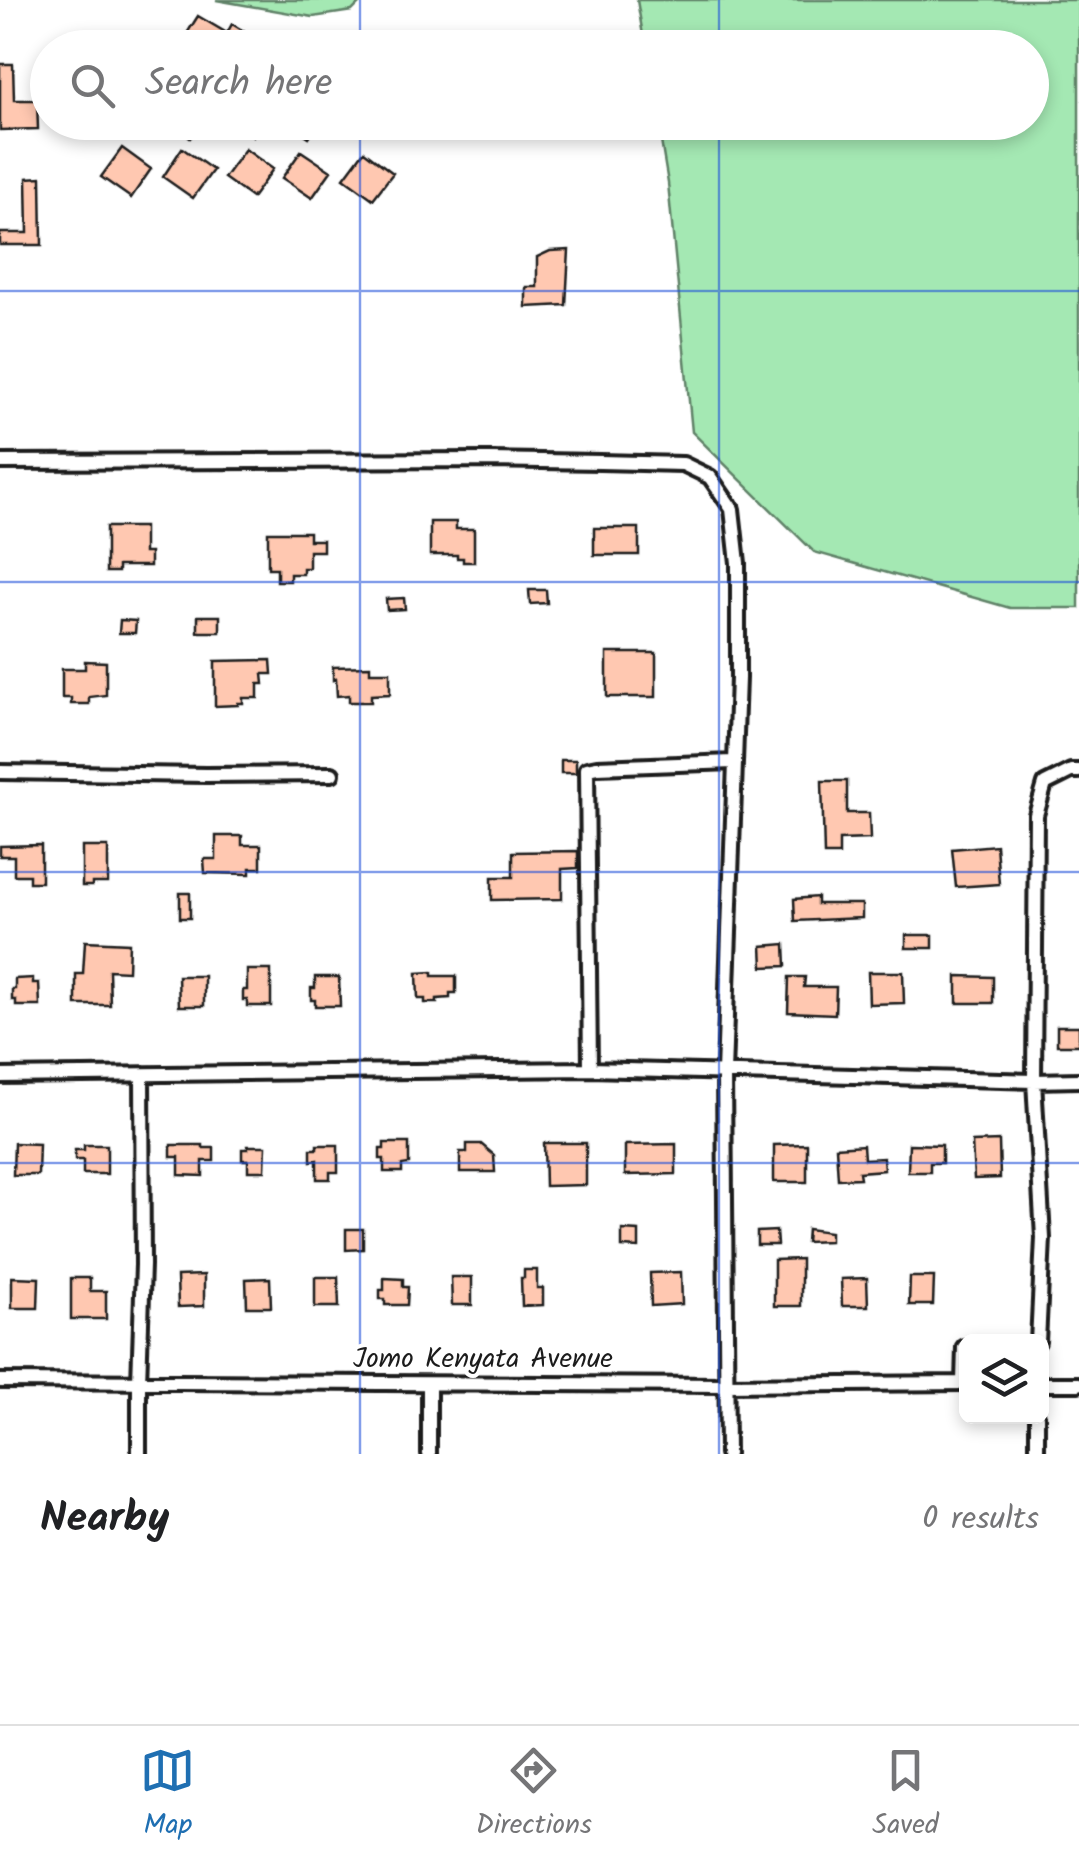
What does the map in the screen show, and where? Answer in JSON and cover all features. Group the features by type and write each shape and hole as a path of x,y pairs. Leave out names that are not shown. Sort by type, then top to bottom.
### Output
{"street":[{"path":"0,462 489,460 682,464 710,476 732,509 738,563 738,678 724,1073 727,1454"},
{"path":"590,1069 586,769 733,762"},
{"path":"1038,1334 1043,1238 1034,1081 1036,815 1045,784 1079,771"},
{"path":"0,772 332,774"},
{"path":"0,1076 590,1069 1079,1080"},
{"path":"140,1454 138,1382 144,1265 142,1074"},
{"name":"Jomo Kenyata Avenue","path":"0,1381 959,1383"},
{"path":"429,1384 429,1454"},
{"path":"1049,1384 1079,1384"},
{"path":"1037,1424 1037,1454"}],"green space":[{"path":"216,0 363,0 352,11 313,17"},
{"path":"637,0 1079,0 1079,608 1010,608 814,552 692,432 661,140 1049,140 1049,30 642,30"}],"building":[{"path":"198,16 222,30 189,30"},
{"path":"0,64 13,64 14,100 30,100 30,129 0,130"},
{"path":"122,148 151,169 131,198 101,177"},
{"path":"182,148 213,170 193,198 163,177"},
{"path":"245,149 273,169 252,198 224,178"},
{"path":"301,151 331,171 312,198 282,178"},
{"path":"364,151 393,173 373,199 344,178"},
{"path":"41,177 42,245 0,245 0,233 28,233 27,178"},
{"path":"569,250 566,305 526,307 526,287 537,287 537,257 550,251"},
{"path":"430,522 456,522 456,529 474,529 474,562 463,562 457,555 430,555"},
{"path":"106,527 144,527 144,553 150,553 150,566 118,566 118,572 106,572"},
{"path":"594,528 639,528 639,555 594,555"},
{"path":"268,532 309,532 309,540 323,540 323,551 309,551 309,568 303,568 303,574 290,574 290,581 277,581 277,568 268,568"},
{"path":"529,590 546,590 547,603 530,604"},
{"path":"404,598 405,609 387,610 386,599"},
{"path":"198,616 220,616 220,632 198,632"},
{"path":"120,620 136,621 135,633 119,633"},
{"path":"607,653 656,653 656,697 607,697"},
{"path":"271,660 272,674 263,674 264,684 258,684 258,698 243,698 238,705 215,706 215,661"},
{"path":"85,661 106,662 106,695 89,697 89,704 71,704 71,698 62,698 62,669 85,669"},
{"path":"370,666 370,672 390,672 390,694 371,695 371,702 349,702 349,695 337,696 333,667"},
{"path":"561,760 576,760 576,773 561,773"},
{"path":"822,781 847,781 847,813 869,813 870,839 839,840 839,855 824,855"},
{"path":"216,836 242,836 242,845 261,845 261,868 250,868 250,874 205,873 204,859 216,859"},
{"path":"41,845 41,882 29,882 29,875 14,875 14,856 0,856 0,846"},
{"path":"996,845 999,884 956,887 952,849"},
{"path":"82,847 108,847 108,883 82,886"},
{"path":"578,851 578,868 562,869 562,899 492,900 492,877 513,877 513,852"},
{"path":"180,893 190,893 190,918 180,918"},
{"path":"817,897 817,904 862,904 862,918 795,921 794,899"},
{"path":"906,935 933,935 933,948 906,948"},
{"path":"85,941 129,943 128,971 109,970 110,1005 76,1005 76,974 83,974"},
{"path":"785,944 786,966 763,967 762,946"},
{"path":"247,970 271,970 271,1006 247,1006 247,1000 243,1000"},
{"path":"432,972 432,976 456,976 456,993 437,999 437,1003 418,999 417,973"},
{"path":"868,972 903,972 904,1003 869,1004"},
{"path":"178,976 204,976 204,1006 179,1006"},
{"path":"957,976 993,977 993,1003 957,1003"},
{"path":"315,977 339,977 340,1006 315,1006 311,988 315,988"},
{"path":"789,977 805,977 804,987 836,987 835,1014 788,1012"},
{"path":"33,978 33,983 39,983 40,1006 16,1006 16,1000 12,1000 15,979"},
{"path":"1057,1026 1079,1026 1079,1045 1057,1045"},
{"path":"999,1141 1000,1178 974,1179 972,1142"},
{"path":"14,1143 39,1144 38,1175 13,1175"},
{"path":"384,1143 409,1143 409,1164 402,1165 402,1172 384,1172 380,1149 384,1149"},
{"path":"544,1143 586,1143 586,1185 545,1186"},
{"path":"467,1144 481,1144 494,1155 495,1172 460,1172 460,1152 467,1152"},
{"path":"676,1144 676,1174 625,1175 625,1145"},
{"path":"807,1144 807,1182 774,1182 774,1145"},
{"path":"909,1144 942,1145 942,1163 930,1163 930,1172 908,1172"},
{"path":"84,1145 107,1145 107,1174 83,1174 83,1160 75,1160 75,1150 84,1150"},
{"path":"171,1145 214,1148 214,1161 203,1161 203,1176 179,1175 179,1157 171,1157"},
{"path":"317,1145 338,1145 338,1172 330,1172 330,1179 317,1179 317,1160 311,1161 311,1149 317,1149"},
{"path":"863,1145 864,1159 883,1158 884,1170 859,1172 860,1178 838,1179 836,1147"},
{"path":"266,1146 265,1171 248,1171 242,1149"},
{"path":"346,1229 363,1229 363,1249 346,1250"},
{"path":"807,1229 830,1232 830,1241 806,1242"},
{"path":"622,1230 639,1231 639,1248 622,1247"},
{"path":"776,1231 777,1245 757,1245 757,1232"},
{"path":"801,1259 801,1306 774,1306 774,1260"},
{"path":"524,1270 537,1270 537,1288 543,1288 543,1305 522,1306"},
{"path":"681,1272 682,1304 651,1306 650,1273"},
{"path":"204,1275 204,1306 178,1307 177,1276"},
{"path":"12,1277 39,1278 38,1308 12,1308"},
{"path":"315,1277 338,1277 339,1307 315,1307"},
{"path":"451,1277 472,1277 472,1305 452,1305"},
{"path":"910,1277 934,1277 933,1305 909,1305"},
{"path":"71,1278 90,1278 90,1291 106,1291 106,1319 71,1319"},
{"path":"270,1278 271,1307 247,1307 246,1279"},
{"path":"384,1278 403,1279 403,1287 408,1287 407,1305 385,1305 385,1299 380,1299"},
{"path":"867,1278 868,1306 842,1306 841,1279"}]}
